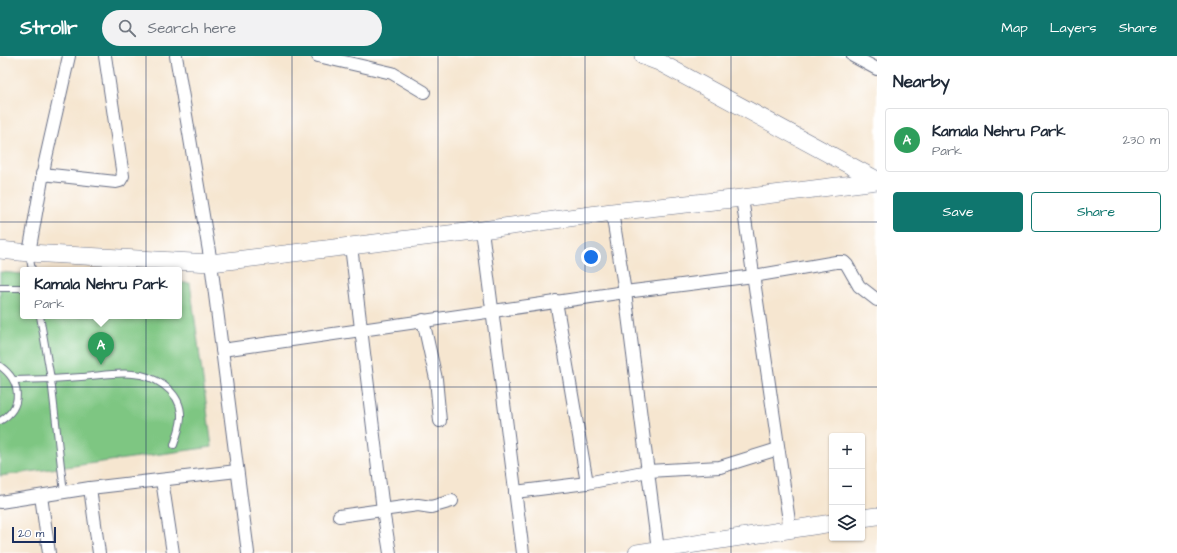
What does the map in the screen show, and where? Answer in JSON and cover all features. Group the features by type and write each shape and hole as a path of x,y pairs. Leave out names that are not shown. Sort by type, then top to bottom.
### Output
{"street":[{"path":"29,253 42,174 69,56"},
{"path":"42,174 116,182 122,178 123,176 105,56"},
{"path":"176,56 211,263 248,553"},
{"path":"318,56 392,73 424,92"},
{"path":"643,56 661,59 877,180"},
{"path":"853,56 877,69"},
{"path":"0,250 29,253 211,263 877,180"},
{"path":"742,198 790,528"},
{"path":"612,212 625,292 658,550"},
{"path":"482,230 523,553"},
{"path":"351,246 383,510 390,553"},
{"path":"222,350 556,301 754,276 836,262 844,262 850,269 859,286 877,300"},
{"path":"556,301 587,483"},
{"path":"423,320 436,379 440,421"},
{"path":"515,492 587,483 648,471 720,467 778,449"},
{"path":"0,502 90,488 237,470"},
{"path":"162,480 173,553"},
{"path":"90,488 99,553"},
{"path":"41,496 49,553"},
{"path":"339,516 418,505 431,507 452,501"},
{"path":"865,518 877,516"},
{"path":"637,553 790,528 829,523"}],"lane":[{"path":"29,253 31,267"},
{"path":"0,288 20,288"},
{"path":"41,319 51,379 64,492"},
{"path":"0,366 8,372 14,380 17,390 13,409 0,421"},
{"path":"14,380 132,374 146,376 158,382 174,394 181,412 180,425 174,445"}],"green space":[{"path":"0,272 20,274 20,319 182,319 182,283 190,283 212,447 0,476"}],"place":[{"name":"Kamala Nehru Park","path":"101,365"}]}
